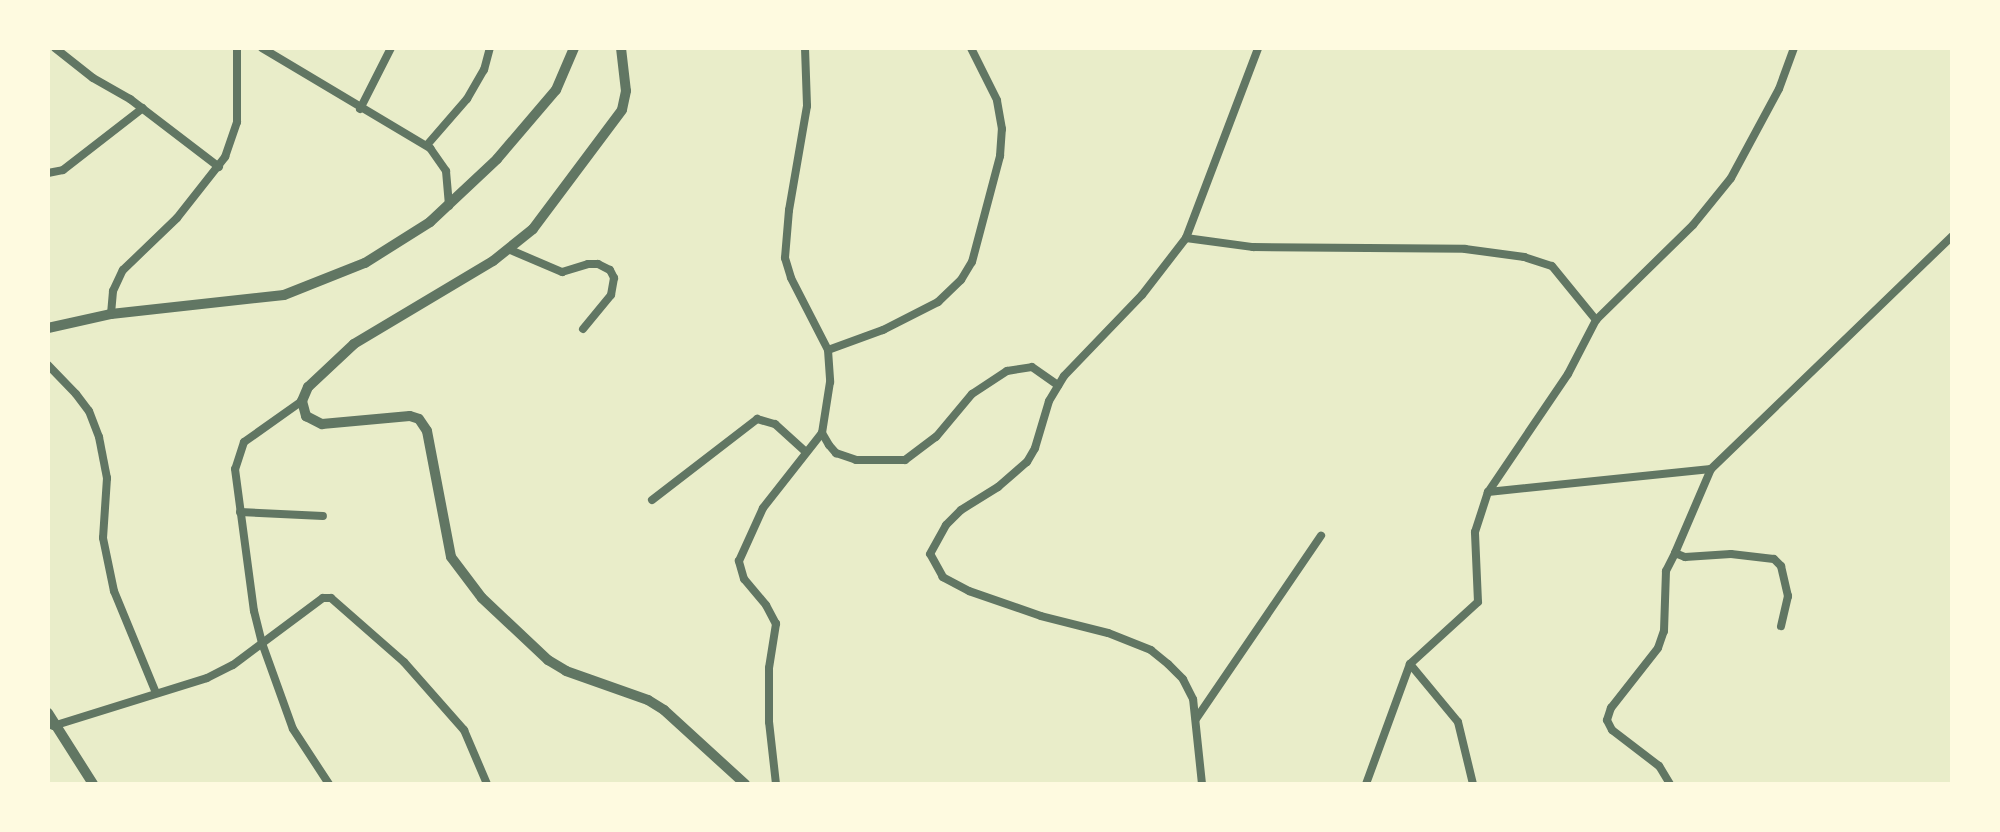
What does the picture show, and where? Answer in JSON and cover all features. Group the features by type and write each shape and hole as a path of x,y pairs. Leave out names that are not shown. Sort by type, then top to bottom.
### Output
{"street":[{"path":"55,48 143,108 219,167"},
{"path":"111,314 113,291 123,270 177,218 219,167 237,122 237,48"},
{"path":"262,48 360,109 427,145 446,171 449,207"},
{"path":"360,109 391,48"},
{"path":"427,145 467,99 484,70 490,48"},
{"path":"48,328 111,314 270,297 299,291 377,256 449,207 543,107 564,75 574,48"},
{"path":"329,784 293,729 262,643 235,469 244,442 302,401 308,387 354,344 508,249 533,229 564,192 622,110 626,91 621,48"},
{"path":"776,784 769,722 769,668 776,624 766,605 744,579 739,561 763,508 822,433 830,382 828,350 791,278 785,258 789,210 806,121 805,48"},
{"path":"828,350 883,330 938,302 953,290 972,262 1000,156 1002,129 997,100 971,48"},
{"path":"1202,784 1193,699 1183,679 1151,650 969,591 943,577 930,554 946,525 961,510 998,487 1027,462 1058,385 1142,295 1186,238 1258,48"},
{"path":"1366,784 1410,664 1478,602 1475,532 1488,492 1560,387 1596,320 1693,225 1731,178 1779,89 1794,48"},
{"path":"48,173 63,170 143,108"},
{"path":"1670,784 1659,766 1612,730 1607,720 1611,708 1658,648 1664,631 1666,571 1711,469 1952,236"},
{"path":"1186,238 1253,247 1373,245 1465,249 1524,257 1552,266 1596,320"},
{"path":"508,249 562,272 588,264 598,264 610,270 614,278 611,295 583,329"},
{"path":"48,365 83,402 99,437 107,478 103,538 114,591 156,693"},
{"path":"822,433 836,453 856,460 894,462 917,453 972,394 1007,371 1032,367 1058,385"},
{"path":"302,401 306,416 322,424 410,416 419,419 427,431 451,557 482,598 527,643 557,666 648,700 664,710 745,784"},
{"path":"652,500 757,419 775,424 806,452"},
{"path":"1488,492 1711,469"},
{"path":"240,512 323,516"},
{"path":"1196,719 1321,536"},
{"path":"1675,553 1680,557 1731,554 1774,559 1781,566 1788,596 1781,626"},
{"path":"53,726 207,678 233,665 323,598 334,600 404,662 464,730 487,784"},
{"path":"1410,664 1458,722 1473,784"},
{"path":"48,713 53,726 93,784"}]}
